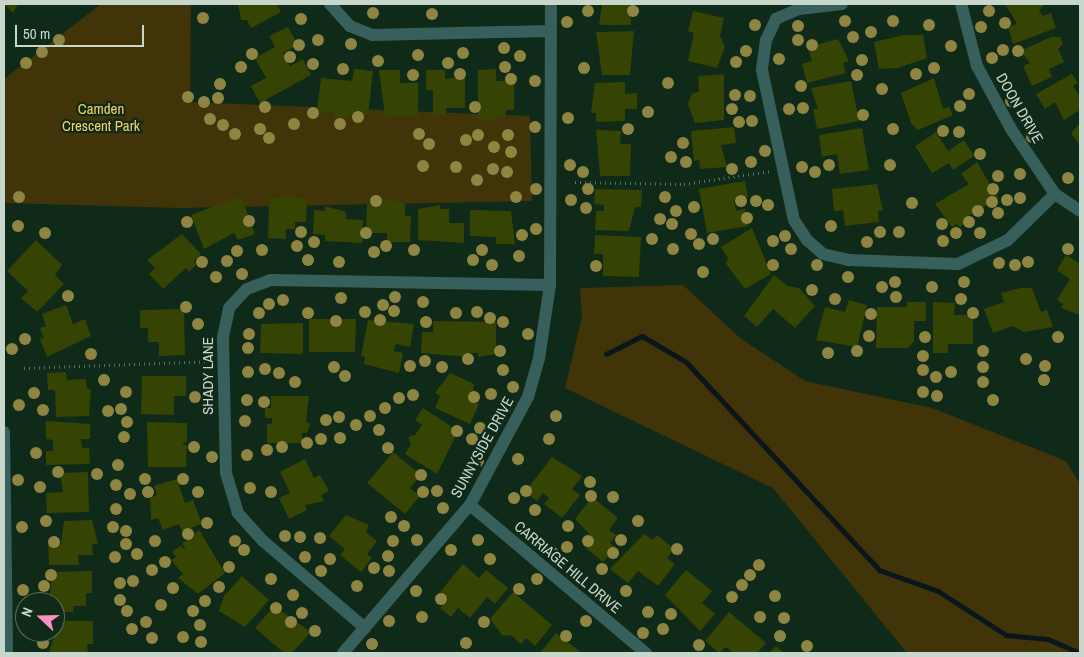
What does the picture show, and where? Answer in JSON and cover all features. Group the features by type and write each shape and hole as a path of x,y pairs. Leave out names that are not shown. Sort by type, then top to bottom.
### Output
{"street":[{"path":"330,4 350,26 372,35 550,31"},
{"name":"SUNNYSIDE DRIVE","path":"343,653 470,505 528,397 540,358 550,285 551,4"},
{"path":"842,4 799,8 776,19 766,40 762,70 794,220 807,240 823,254 848,260 958,264 1008,240 1055,194"},
{"name":"DOON DRIVE","path":"961,4 977,66 1011,129 1055,194 1080,211"},
{"name":"SHADY LANE","path":"364,628 263,541 238,513 226,473 222,337 229,308 247,289 270,280 550,285"},
{"path":"4,432 7,653"},
{"name":"CARRIAGE HILL DRIVE","path":"470,505 646,653"}],"path":[{"path":"575,182 684,184 783,170"},
{"path":"24,368 214,361"}],"green space":[{"name":"Camden Crescent Park","path":"101,4 191,4 190,102 530,116 532,201 179,208 4,203 4,79"},
{"path":"683,285 740,338 805,381 932,408 1066,461 1080,484 1080,653 907,653 773,488 565,388 582,317 580,288"}],"building":[{"path":"4,4 18,4 13,13"},
{"path":"238,4 277,4 281,12 251,28 247,20 241,20"},
{"path":"602,4 636,4 631,6 631,25 599,25"},
{"path":"1005,4 1045,4 1039,10 1043,16 1051,13 1056,28 1013,44 1008,27 1017,24"},
{"path":"693,11 724,18 720,36 725,47 717,68 688,61 694,33 688,31"},
{"path":"288,27 298,45 283,53 290,66 303,59 311,75 260,103 251,86 266,78 255,58 275,47 269,36"},
{"path":"634,31 630,75 602,75 596,32"},
{"path":"903,35 923,35 927,58 898,68 879,69 874,42"},
{"path":"1051,37 1060,37 1063,44 1058,49 1064,62 1049,69 1052,77 1032,86 1023,66 1030,63 1020,51"},
{"path":"838,39 849,61 843,63 846,73 807,83 802,64 812,61 808,47"},
{"path":"354,69 373,71 368,115 348,113 348,118 333,116 333,112 320,113 317,110 321,78 352,81"},
{"path":"496,69 496,81 514,81 514,110 506,110 506,116 497,116 497,120 478,121 478,70"},
{"path":"379,70 400,70 400,83 418,83 418,116 385,116"},
{"path":"426,70 445,70 445,79 465,76 465,108 446,108 446,115 433,115 433,90 426,90"},
{"path":"724,74 724,120 695,123 688,104 692,93 699,92 698,76"},
{"path":"1072,74 1078,83 1073,86 1080,97 1080,110 1064,120 1055,102 1045,109 1036,94"},
{"path":"934,78 943,109 949,107 953,115 918,130 911,123 901,93"},
{"path":"851,81 859,121 817,129 813,109 818,109 811,88"},
{"path":"625,82 625,94 637,93 637,109 625,109 625,121 596,122 596,113 591,113 595,83"},
{"path":"1080,123 1080,145 1071,133"},
{"path":"734,127 736,143 721,145 727,167 700,169 699,160 694,161 691,131"},
{"path":"862,128 869,170 840,174 837,154 822,157 819,135"},
{"path":"596,130 621,131 620,144 631,144 630,176 600,176"},
{"path":"936,132 948,151 964,140 974,156 953,170 949,163 932,173 915,146"},
{"path":"977,162 998,198 968,216 971,219 960,227 957,224 952,227 935,204 969,184 961,174"},
{"path":"745,181 748,197 734,200 736,211 745,209 748,226 707,233 699,189"},
{"path":"877,184 883,211 878,211 879,222 845,226 843,210 834,211 832,189"},
{"path":"595,189 642,190 641,207 635,207 629,231 595,230 596,211 604,211 604,205 594,204"},
{"path":"289,195 307,200 306,222 295,222 295,229 286,229 286,239 268,238 269,199"},
{"path":"241,196 255,234 238,240 234,233 204,249 191,215"},
{"path":"381,197 405,204 405,216 411,216 410,242 387,242 387,233 366,233 367,204 376,205"},
{"path":"440,205 440,209 449,209 449,223 464,223 464,243 418,240 418,209"},
{"path":"325,206 346,212 346,219 363,220 362,243 325,241 325,235 313,234 314,210 325,211"},
{"path":"470,210 511,211 515,244 496,244 496,237 470,236"},
{"path":"752,228 771,274 745,289 726,264 728,258 721,247"},
{"path":"182,234 201,254 194,261 197,264 189,272 186,268 163,289 149,274 155,268 147,260"},
{"path":"595,235 641,237 639,277 603,276 603,254 594,254"},
{"path":"36,240 62,265 55,275 64,284 37,312 21,298 28,291 7,271"},
{"path":"1066,255 1080,264 1080,315 1061,308 1063,304 1057,300 1070,279 1057,270"},
{"path":"774,275 787,286 799,288 815,306 795,328 773,309 757,327 744,316"},
{"path":"1021,288 1032,288 1041,312 1047,310 1053,327 1024,332 1013,326 993,333 984,309 1004,302 1001,293"},
{"path":"849,300 867,305 857,347 816,340 825,307 845,312"},
{"path":"907,302 926,302 926,321 914,321 914,342 907,348 876,348 877,307 907,307"},
{"path":"933,302 955,303 954,315 973,315 973,344 948,344 948,353 933,353"},
{"path":"66,305 73,324 85,319 91,336 47,357 40,339 44,338 40,328 46,326 42,314"},
{"path":"184,309 185,355 159,356 159,342 148,342 148,328 140,328 140,310"},
{"path":"309,319 356,319 355,352 309,352"},
{"path":"368,320 414,324 410,347 396,344 394,351 403,353 399,373 364,364 365,357 361,356"},
{"path":"433,321 496,322 496,354 478,357 478,353 468,353 468,357 421,353 422,332 433,332"},
{"path":"303,323 303,354 260,353 261,324"},
{"path":"66,372 67,380 86,379 87,389 91,389 89,416 56,417 55,390 48,390 47,373"},
{"path":"450,373 474,384 471,401 479,404 470,424 435,408 440,396 435,393"},
{"path":"142,376 186,376 186,396 174,396 174,415 141,414"},
{"path":"271,396 309,396 306,421 310,424 307,433 302,433 302,443 267,443 267,424 272,424 272,418 265,418 265,408 271,408"},
{"path":"423,408 458,431 437,474 405,454 411,444 408,437 415,435 422,425 415,420"},
{"path":"46,421 90,424 90,439 81,439 82,448 89,448 90,464 46,465 46,451 53,451 53,440 46,439"},
{"path":"147,422 187,423 187,441 182,445 187,445 186,467 148,467"},
{"path":"393,452 421,475 410,488 420,496 405,514 367,483"},
{"path":"552,457 582,476 572,489 580,495 562,518 544,504 549,498 543,493 537,501 525,492"},
{"path":"305,459 314,478 320,475 329,491 321,495 324,501 305,505 307,510 289,519 279,498 290,493 280,472"},
{"path":"88,472 89,512 47,513 46,493 63,492 60,473"},
{"path":"177,479 185,503 193,500 202,524 182,531 179,524 163,530 158,518 151,520 150,498 157,495 154,486"},
{"path":"592,497 618,518 609,530 616,535 610,543 615,547 603,562 586,548 594,539 575,519"},
{"path":"346,515 369,525 366,532 377,541 367,554 372,558 361,572 340,555 345,549 329,536"},
{"path":"92,520 98,544 92,544 93,555 78,555 79,565 49,565 48,544 61,544 64,521"},
{"path":"199,530 225,573 198,594 178,578 183,574 171,560 176,557 172,552 180,546 186,550 182,544"},
{"path":"644,534 653,540 657,535 674,549 667,558 675,564 658,586 638,571 628,583 610,569"},
{"path":"463,564 479,578 486,570 508,588 495,604 487,597 470,618 458,608 451,617 440,608 448,598 440,592"},
{"path":"686,570 712,591 702,603 715,614 700,631 665,595"},
{"path":"92,571 92,593 86,593 86,606 73,606 73,612 65,612 65,592 50,592 52,572"},
{"path":"242,576 269,600 245,627 219,611 224,596"},
{"path":"513,592 552,625 535,646 526,638 521,644 511,635 503,636 490,619"},
{"path":"274,606 311,632 292,653 284,653 255,628"},
{"path":"729,612 766,643 757,653 734,653 726,647 719,653 705,641"},
{"path":"65,621 93,621 93,644 87,644 88,653 49,653 52,642 65,642"},
{"path":"556,633 582,653 540,653"},
{"path":"776,646 784,653 769,653"}],"waterway":[{"path":"606,354 642,336 686,362 879,570 938,591 1006,635 1048,639 1079,653"}]}
